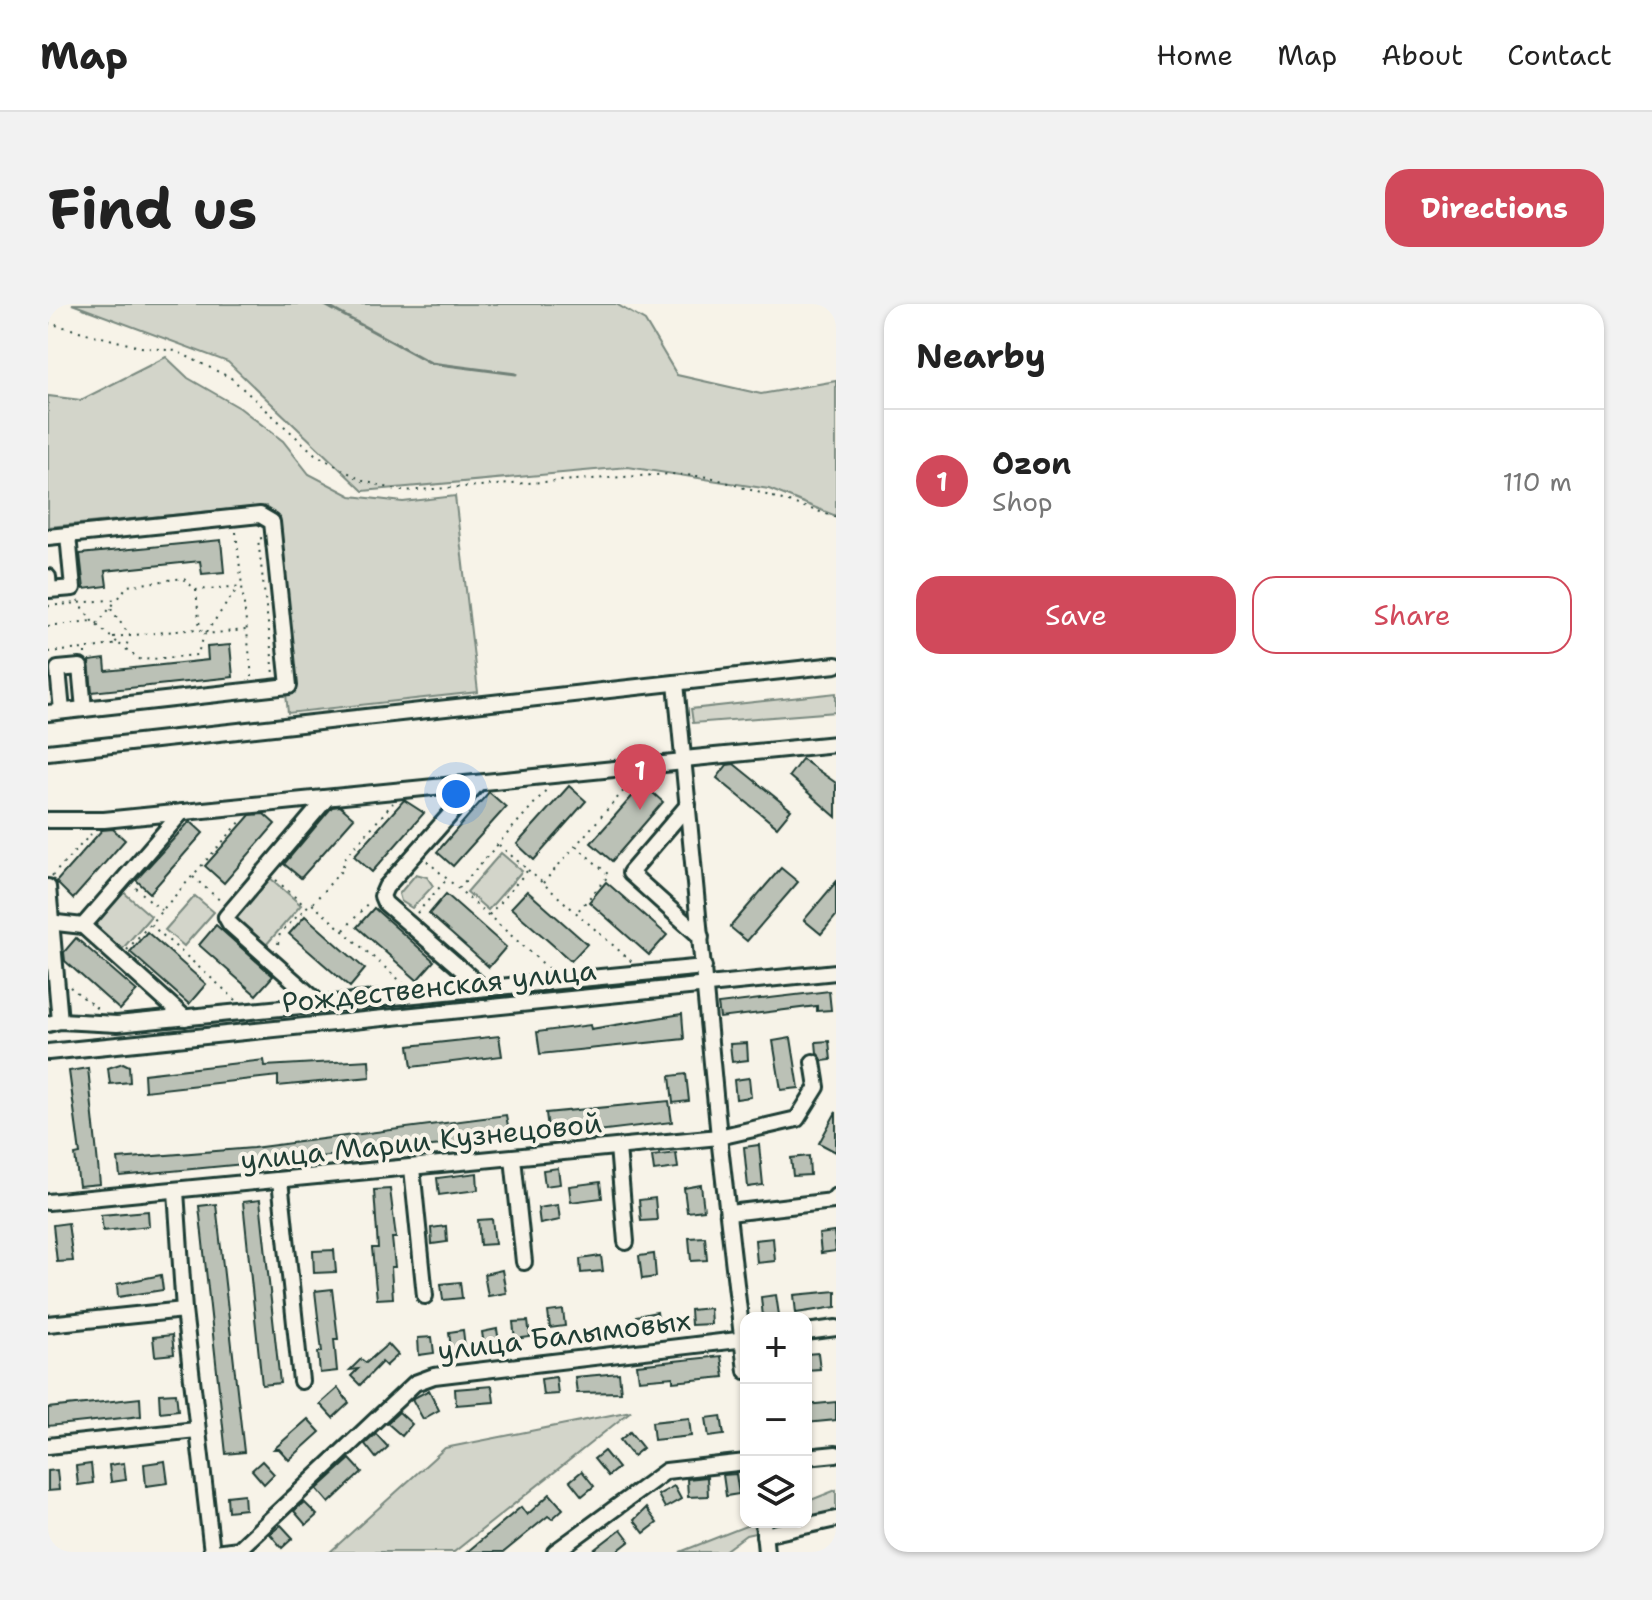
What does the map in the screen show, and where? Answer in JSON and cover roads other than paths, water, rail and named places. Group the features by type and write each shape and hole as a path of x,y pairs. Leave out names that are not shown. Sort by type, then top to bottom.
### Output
{"street":[{"path":"48,537 260,515 272,522 289,686 84,709 55,712 58,669 80,667 84,709"},
{"path":"48,577 49,590 73,588 68,535"},
{"path":"48,752 836,665"},
{"path":"676,683 719,1137 741,1312"},
{"path":"48,820 104,820 836,744"},
{"path":"478,783 382,896 408,923 483,988"},
{"path":"320,1004 227,922 229,909 327,798"},
{"path":"688,805 630,873 701,937"},
{"path":"83,926 182,812"},
{"path":"48,887 56,976 54,1023 117,1024 704,967"},
{"path":"51,922 83,926 185,1018"},
{"name":"Рождественская улица","path":"48,1052 836,972"},
{"name":"улица Марии Кузнецовой","path":"48,1202 719,1137 797,1119 817,1087 813,1062"},
{"path":"618,1147 626,1242"},
{"path":"513,1158 524,1262"},
{"path":"412,1168 425,1296"},
{"path":"280,1180 301,1381"},
{"path":"176,1191 196,1430 213,1552"},
{"path":"729,1213 833,1201 836,1196"},
{"path":"48,1324 184,1310"},
{"path":"812,1331 836,1328"},
{"name":"улица Балымовых","path":"213,1552 239,1549 415,1383 434,1376 740,1339"},
{"path":"48,1446 196,1430"},
{"path":"812,1456 836,1454"},
{"path":"555,1552 666,1471 740,1463"},
{"path":"766,1552 763,1529 836,1519"}],"waterway":[{"path":"323,304 431,363 516,374"}],"place":[{"name":"Ozon","path":"640,810"}]}
